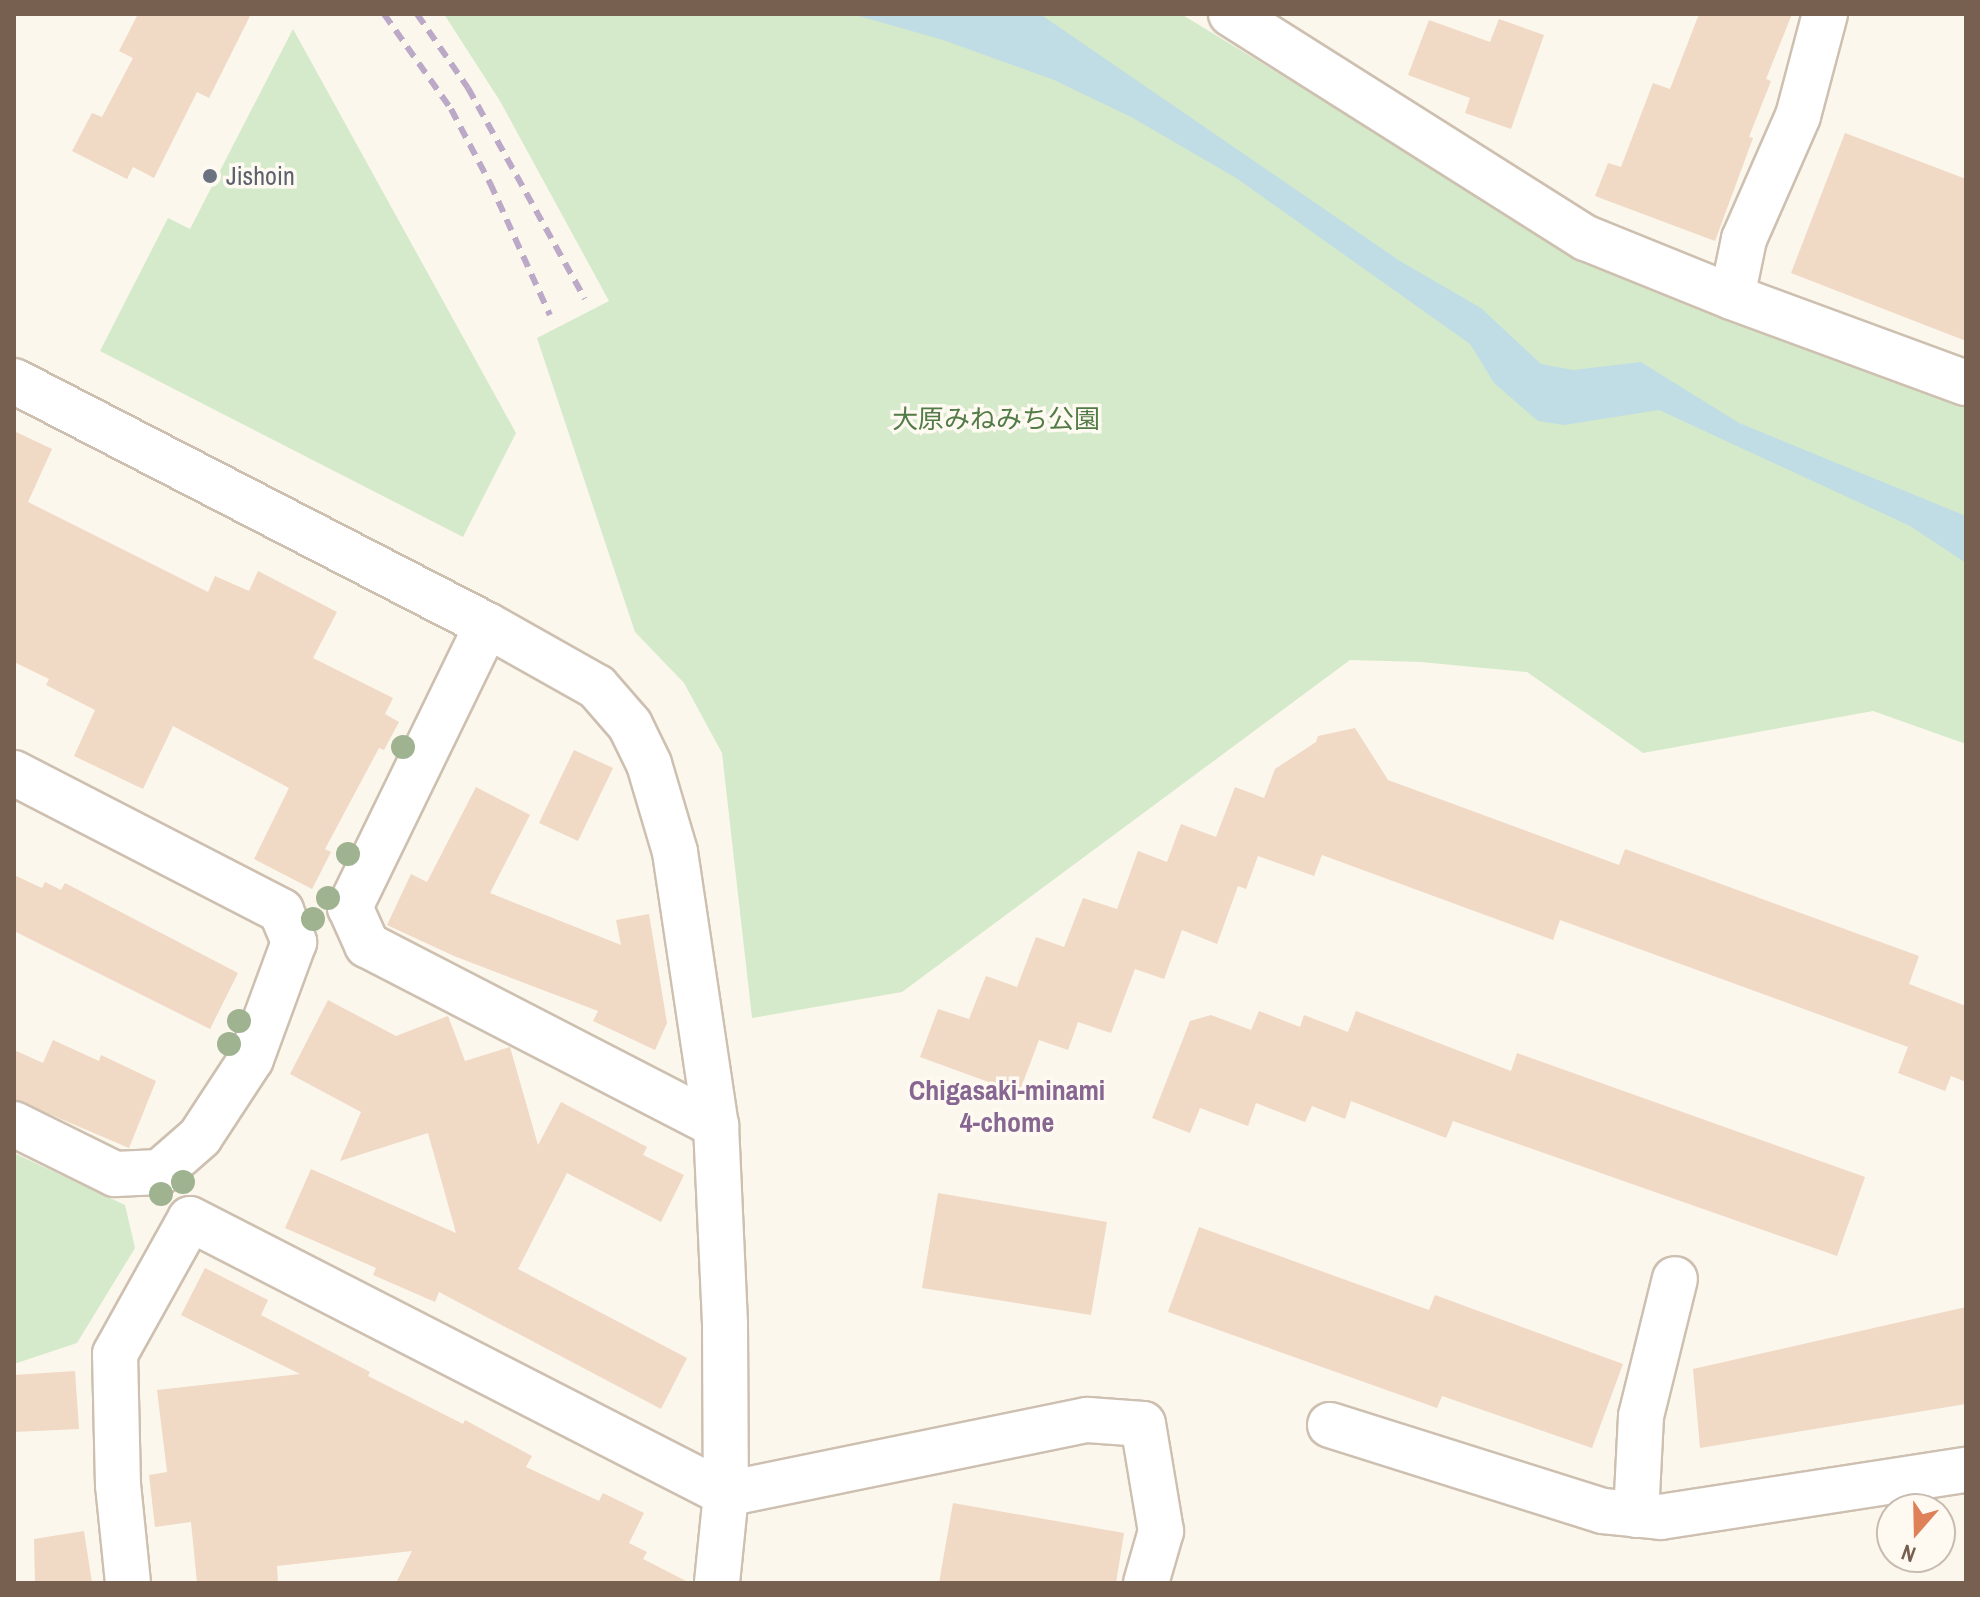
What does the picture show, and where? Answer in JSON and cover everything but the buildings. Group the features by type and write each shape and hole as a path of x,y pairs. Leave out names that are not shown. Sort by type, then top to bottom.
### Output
{"street":[{"path":"1231,14 1586,238 1732,297 1966,383"},
{"path":"1732,297 1744,239 1798,116 1825,14"},
{"path":"14,381 487,625 597,687 630,725 649,764 675,852 716,1125 725,1324 726,1494 717,1583"},
{"path":"487,625 350,907 367,945 716,1125"},
{"path":"14,773 281,911 294,942 251,1059 200,1137 160,1172 115,1174 14,1124"},
{"path":"128,1583 118,1485 115,1354 190,1219 726,1494 1088,1420 1143,1424 1161,1531 1146,1583"},
{"path":"1636,1515 1641,1416 1675,1279"},
{"path":"1330,1425 1603,1511 1661,1517 1966,1470"}],"green space":[{"name":"大原みねみち公園","path":"444,14 1181,14 1571,251 1966,406 1966,744 1873,711 1643,753 1527,672 1421,662 1350,660 902,992 752,1018 722,753 684,683 635,632 537,338 609,301 500,101"},
{"path":"293,29 516,433 463,537 100,351 168,218 190,229"},
{"path":"14,1153 125,1205 135,1248 77,1343 14,1364"}],"water":[{"path":"852,14 1040,14 1400,261 1481,308 1541,364 1573,370 1641,362 1739,423 1966,516 1966,563 1910,526 1659,410 1564,425 1538,421 1494,383 1470,344 1236,178 1131,117 1054,80 943,40"}],"railway":[{"path":"384,14 451,109 490,183 550,315"},
{"path":"417,14 468,88 585,299"}],"place":[{"name":"Jishoin","path":"210,176"}],"district":[{"name":"Chigasaki-minami 4-chome","path":"1007,1106"}]}
